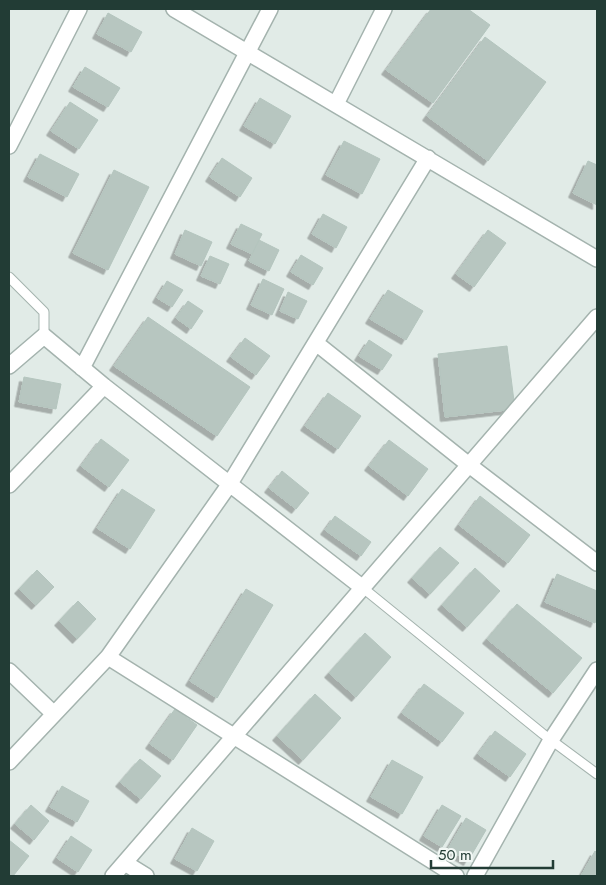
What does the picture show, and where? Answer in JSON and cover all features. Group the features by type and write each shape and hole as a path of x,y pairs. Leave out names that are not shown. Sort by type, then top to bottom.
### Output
{"street":[{"path":"9,146 79,9"},
{"path":"174,9 597,259"},
{"path":"82,368 270,9"},
{"path":"336,104 384,9"},
{"path":"9,762 108,657 229,485 428,158"},
{"path":"114,876 597,317"},
{"path":"9,366 44,336 229,485 363,588"},
{"path":"316,343 469,465 597,563"},
{"path":"9,484 104,386"},
{"path":"108,657 456,876"},
{"path":"475,876 551,740 597,670"},
{"path":"9,671 54,714"},
{"path":"125,863 146,876"}],"lane":[{"path":"9,277 44,312 44,336"},
{"path":"363,588 551,740 597,774"}],"building":[{"path":"431,9 468,9 490,25 433,103 386,70"},
{"path":"108,13 142,32 131,52 97,34"},
{"path":"485,37 546,82 488,161 427,116"},
{"path":"85,67 120,88 108,107 73,87"},
{"path":"260,98 291,116 275,144 244,126"},
{"path":"70,102 98,120 79,149 51,131"},
{"path":"344,141 380,159 362,194 326,175"},
{"path":"40,154 79,174 67,197 28,177"},
{"path":"222,158 252,178 240,197 210,177"},
{"path":"588,161 597,165 597,205 573,193"},
{"path":"114,170 149,187 108,270 73,253"},
{"path":"323,214 347,227 336,248 312,234"},
{"path":"241,224 262,234 252,254 231,244"},
{"path":"185,230 212,242 201,266 175,254"},
{"path":"488,230 506,243 474,287 456,274"},
{"path":"259,240 279,250 269,271 249,261"},
{"path":"301,255 323,268 313,285 291,272"},
{"path":"210,256 229,264 220,284 201,276"},
{"path":"263,279 284,289 272,315 251,305"},
{"path":"167,281 183,290 172,307 157,298"},
{"path":"388,290 423,311 406,340 370,319"},
{"path":"288,292 307,301 298,319 280,311"},
{"path":"188,301 203,311 191,329 176,318"},
{"path":"148,317 250,387 217,436 114,366"},
{"path":"245,338 270,356 256,375 231,357"},
{"path":"369,340 392,355 382,370 359,356"},
{"path":"507,346 515,409 445,417 438,354"},
{"path":"24,377 61,384 56,409 19,402"},
{"path":"328,393 361,416 338,449 305,426"},
{"path":"101,439 129,460 109,487 81,466"},
{"path":"389,440 428,469 408,496 369,466"},
{"path":"282,471 309,493 296,509 269,488"},
{"path":"122,489 155,510 130,549 97,528"},
{"path":"480,496 530,535 508,563 459,525"},
{"path":"335,516 371,542 361,556 325,530"},
{"path":"440,547 459,563 430,594 412,578"},
{"path":"475,568 500,591 467,627 442,605"},
{"path":"37,570 54,587 36,605 19,589"},
{"path":"557,574 597,591 597,618 595,623 545,602"},
{"path":"246,589 273,605 217,698 190,681"},
{"path":"78,601 96,619 77,639 59,621"},
{"path":"517,604 582,658 553,693 487,639"},
{"path":"365,633 391,657 356,697 329,673"},
{"path":"424,684 464,713 442,742 402,713"},
{"path":"315,694 341,718 303,760 277,736"},
{"path":"175,709 197,725 173,760 150,744"},
{"path":"495,731 526,754 510,777 478,754"},
{"path":"140,759 161,776 141,799 120,782"},
{"path":"392,760 423,777 402,814 371,797"},
{"path":"62,786 89,801 77,822 50,807"},
{"path":"31,805 49,821 34,840 15,824"},
{"path":"442,805 461,816 442,847 424,836"},
{"path":"466,818 486,830 468,861 448,849"},
{"path":"192,828 214,841 197,871 175,859"},
{"path":"71,836 92,850 78,872 57,858"},
{"path":"9,840 29,856 13,876 9,875"},
{"path":"595,851 597,853 597,876 581,876"}]}
